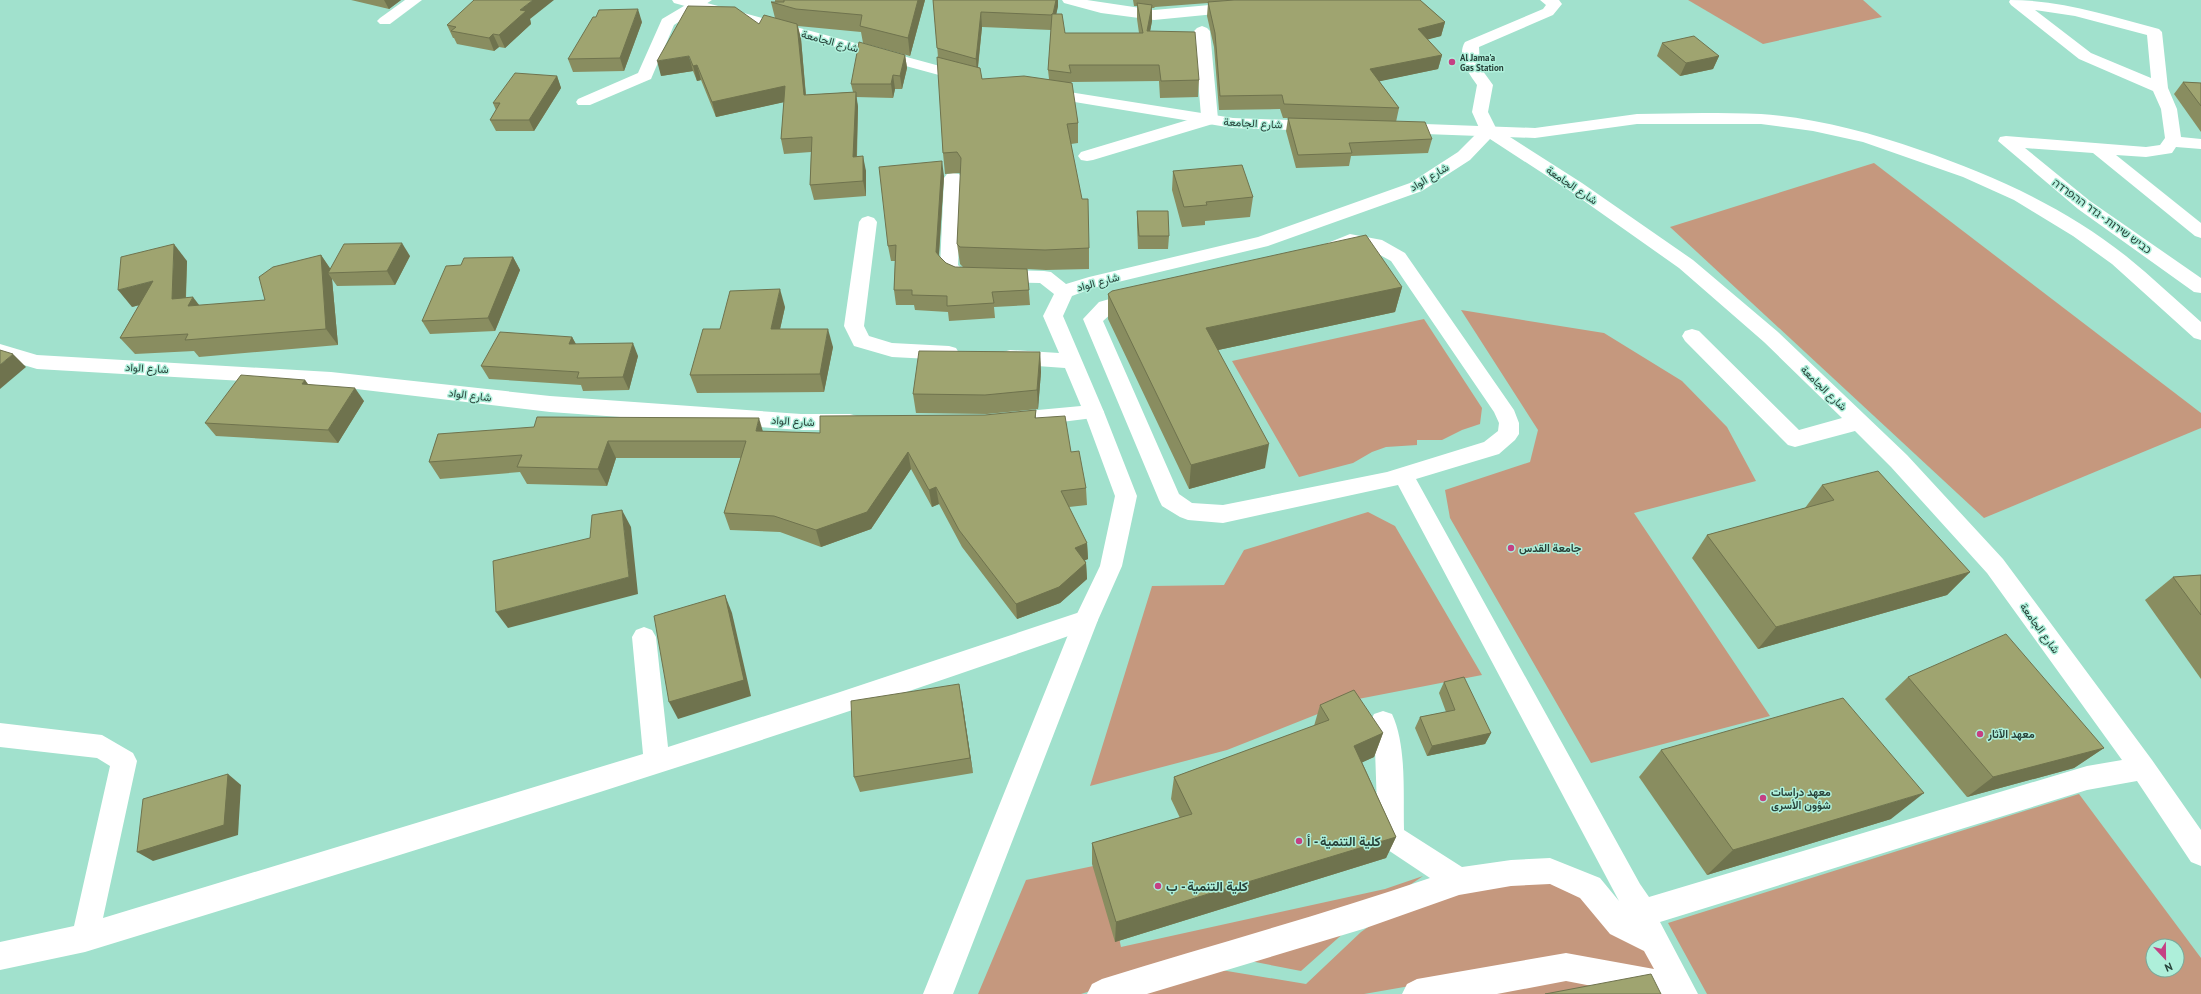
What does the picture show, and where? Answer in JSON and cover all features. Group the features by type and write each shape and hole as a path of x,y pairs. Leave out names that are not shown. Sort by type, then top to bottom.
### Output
{"street":[{"path":"385,21 415,0"},
{"name":"شارع الجامعة","path":"679,0 700,2 982,82"},
{"path":"1069,0 1101,8 1154,15 1236,7 1246,0"},
{"path":"1489,131 1480,112 1485,85 1472,67 1471,45 1548,12 1555,4 1547,0"},
{"path":"584,102 644,76 667,22 700,2"},
{"path":"2096,148 2146,152 2166,149 2173,138 2169,109 2160,88 2154,32 2075,12 2016,2 2085,56 2160,88"},
{"path":"1087,156 1210,119 1202,31"},
{"name":"شارع الجامعة","path":"1029,90 1233,123 1334,126"},
{"path":"1489,131 1628,110 1676,107 1769,111 1835,120 1914,140 1985,165 2054,199 2134,254 2201,315"},
{"path":"1380,128 1535,133 1637,119 1762,119 1813,126 1868,138 1969,173 2020,196 2079,232 2119,260 2201,333"},
{"name":"شارع الجامعة","path":"1489,131 1576,187 1686,264 1771,338 1899,461 1995,566 2143,768 2201,853"},
{"name":"شارع الواد","path":"938,994 1086,620 1111,566 1126,496 1094,412 1053,316 1064,292 1089,282 1262,242 1416,187 1464,156 1489,131"},
{"path":"2171,140 2201,144"},
{"name":"כביש שירות - גדר ההפרדה","path":"2096,148 2006,142 2084,205 2201,287"},
{"path":"2096,148 2201,232"},
{"path":"953,178 949,267 957,275 1044,278 1064,292"},
{"path":"868,222 854,326 861,341 892,350 970,355"},
{"path":"1350,240 1362,240 1385,247 1398,257 1504,410 1509,422 1508,434 1491,448 1403,475 1224,514 1188,511 1170,500 1093,319 1106,307 1148,294 1293,264 1350,240"},
{"path":"1692,336 1795,439 1858,422"},
{"name":"شارع الواد","path":"0,351 37,362 330,379 558,405 801,422 871,422"},
{"path":"994,356 1072,361"},
{"path":"987,424 1094,412"},
{"path":"1403,475 1630,894 1643,913 1654,941 1681,991"},
{"path":"0,956 85,938 657,762 954,666 1086,620"},
{"path":"644,637 657,762"},
{"path":"1383,722 1388,750 1391,837 1459,881"},
{"path":"0,735 102,747 124,761 85,938"},
{"path":"1643,913 2087,778 2143,768"},
{"path":"1102,994 1205,961 1363,915 1459,881 1510,873 1550,871 1590,888 1620,924 1654,941"},
{"path":"1417,994 1566,967 1681,991"}],"shaded area":[{"path":"1688,0 1863,0 1882,17 1763,44"},
{"path":"1874,163 2201,413 2201,428 1984,518 1670,227"},
{"path":"1461,310 1604,333 1682,381 1727,427 1756,481 1634,513 1770,716 1591,763 1450,518 1445,490 1530,462 1538,430"},
{"path":"1424,319 1482,408 1480,424 1462,430 1442,440 1417,440 1417,445 1386,447 1372,452 1353,463 1299,477 1232,361"},
{"path":"1368,512 1395,526 1482,675 1353,700 1227,750 1090,786 1152,586 1224,585 1244,550"},
{"path":"2079,794 2201,958 2201,994 1707,994 1668,923"},
{"path":"1103,864 1121,947 1385,889 1423,876 1355,923 1301,971 1209,953 1081,994 978,994 1026,880"},
{"path":"1552,879 1586,893 1649,946 1669,979 1564,959 1364,994 1129,994 1209,968 1306,984 1361,932 1434,881"},
{"path":"1567,974 1675,994 1460,994"}],"building":[{"path":"474,0 533,0 520,10 526,11 499,35 493,34 489,38 451,31 456,27 447,25"},
{"path":"784,0 918,0 908,38 860,26 862,15 796,9 771,2 784,2"},
{"path":"933,0 1056,0 1053,14 1051,15 981,12 976,59 937,48"},
{"path":"1234,0 1420,0 1445,22 1418,29 1442,55 1370,69 1399,108 1284,104 1282,95 1220,96 1215,33 1208,2"},
{"path":"1137,3 1152,5 1147,31 1195,32 1199,80 1161,81 1159,65 1069,65 1071,73 1048,70 1052,14 1062,14 1065,33 1143,33"},
{"path":"688,6 735,7 759,24 764,15 797,24 804,95 856,92 853,157 863,156 863,181 810,185 812,137 781,139 785,86 712,102 697,65 693,66 689,56 657,61"},
{"path":"638,9 620,58 568,59 593,17 596,17 599,10"},
{"path":"1694,36 1719,56 1686,63 1662,43"},
{"path":"859,42 905,55 900,76 893,75 891,84 851,84"},
{"path":"937,57 980,68 982,79 1024,76 1072,83 1078,123 1067,124 1082,199 1088,199 1089,248 1045,250 960,247 957,244 961,158 957,152 943,153"},
{"path":"515,73 557,76 529,120 490,120 500,103 493,103"},
{"path":"2183,82 2201,83 2201,106"},
{"path":"1288,118 1425,122 1432,139 1349,143 1352,153 1298,155"},
{"path":"942,161 936,252 946,263 955,267 1027,269 1029,290 992,292 994,303 947,306 947,296 912,295 912,290 894,290 896,245 888,246 879,167"},
{"path":"1242,165 1253,197 1206,202 1207,205 1184,207 1173,171"},
{"path":"1137,211 1168,211 1169,236 1139,236"},
{"path":"1366,235 1402,287 1206,328 1269,444 1191,465 1108,294 1112,291"},
{"path":"402,243 387,271 328,273 344,244"},
{"path":"174,244 172,299 193,297 188,306 265,300 259,277 273,267 321,255 326,329 185,340 188,334 120,338 153,281 118,290 121,257"},
{"path":"513,257 488,318 422,321 446,266 461,265 464,258"},
{"path":"780,289 771,329 828,329 820,374 690,375 703,329 720,329 730,291"},
{"path":"500,332 572,337 569,344 633,343 623,377 577,378 579,372 481,366"},
{"path":"0,350 13,354 0,365"},
{"path":"919,351 1040,352 1037,390 985,395 913,394"},
{"path":"241,375 305,380 302,384 355,388 328,430 205,423"},
{"path":"1036,410 1035,418 1065,416 1071,452 1079,451 1086,488 1061,491 1087,543 1075,548 1086,563 1059,587 1016,604 959,530 936,487 929,490 908,452 867,512 816,530 774,516 724,513 746,441 608,441 598,469 517,467 522,455 429,462 438,434 534,427 537,417 759,418 756,431 820,433 820,416 985,415"},
{"path":"1878,471 1970,572 1776,627 1707,535 1834,500 1822,485"},
{"path":"622,510 629,577 496,612 493,561 590,538 592,515"},
{"path":"2201,575 2201,615 2173,577"},
{"path":"725,595 744,680 669,702 654,616"},
{"name":"معهد الآثار","path":"2006,634 2104,748 1993,777 1908,677"},
{"path":"1464,677 1491,733 1432,746 1420,717 1455,710 1444,682"},
{"path":"959,684 970,758 854,777 851,701"},
{"path":"1354,690 1383,733 1354,746 1396,837 1116,922 1092,843 1192,814 1174,777 1329,720 1320,705"},
{"name":"معهد دراسات شؤون الأسرى","path":"1843,698 1924,793 1733,850 1661,750"},
{"path":"228,774 224,825 137,852 143,799"},
{"path":"1651,974 1661,994 1545,994"}],"place":[{"name":"Al Jama'a Gas Station","path":"1452,62"},
{"name":"جامعة القدس","path":"1511,548"},
{"name":"معهد الآثار","path":"1980,734"},
{"name":"معهد دراسات شؤون الأسرى","path":"1763,798"},
{"name":"كلية التنمية - أ","path":"1299,841"},
{"name":"كلية التنمية - ب","path":"1158,886"}]}
